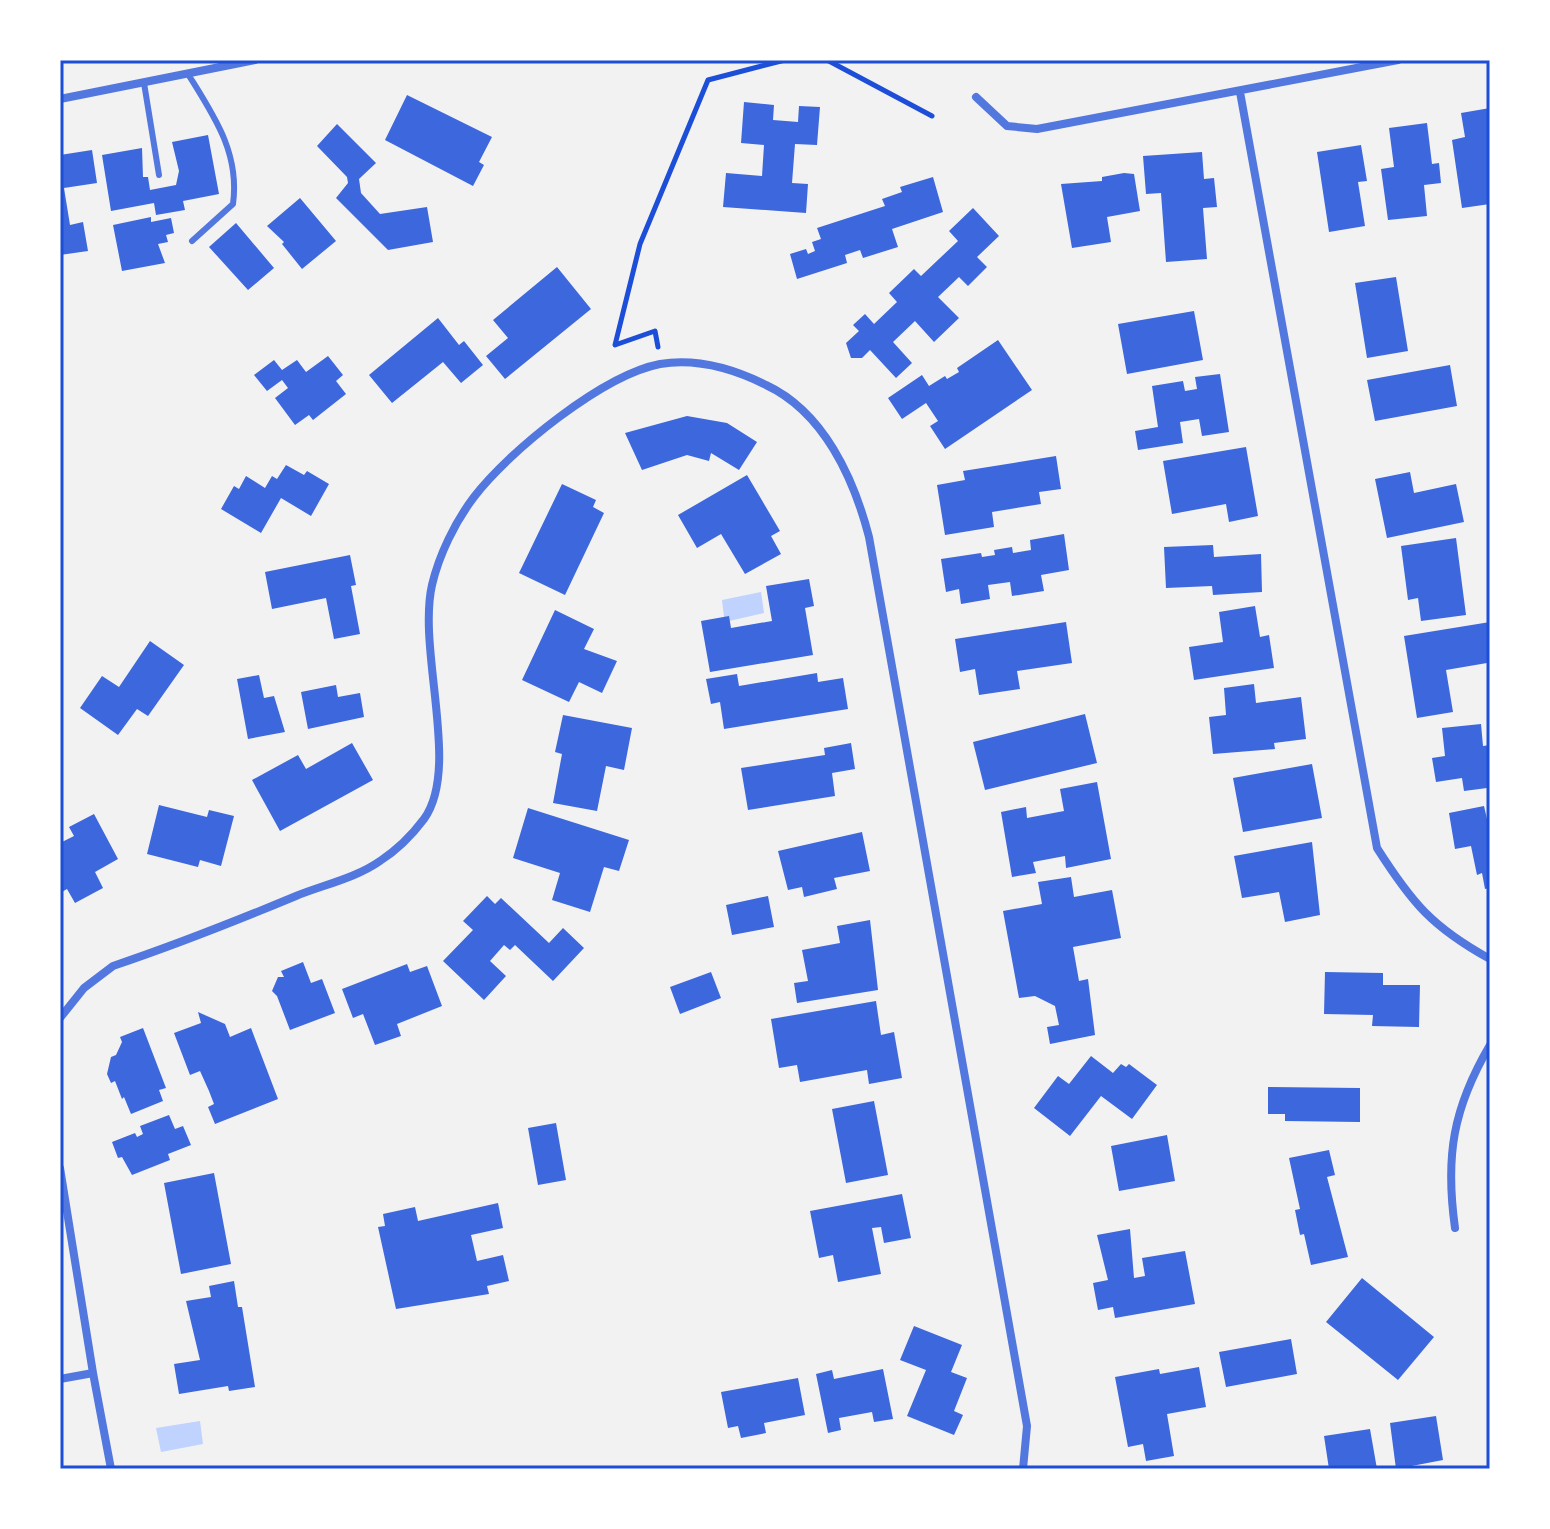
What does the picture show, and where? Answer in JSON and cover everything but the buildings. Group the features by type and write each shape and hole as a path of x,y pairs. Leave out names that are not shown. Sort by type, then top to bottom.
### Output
{"street":[{"path":"60,99 255,60"},
{"path":"976,97 1007,126 1037,129 1398,60"},
{"path":"1240,92 1377,848 1410,898 1442,931 1490,959"},
{"path":"60,1018 84,988 113,966 377,864 397,849 434,803 439,779 428,630 432,586 445,546 474,496 558,418 619,378 661,364 699,363 736,371 781,394 808,417 833,448 852,481 869,537 1027,1426 1023,1469"},
{"path":"1455,1228 1450,1191 1452,1135 1473,1074 1490,1045"},
{"path":"60,1168 111,1469"},
{"path":"60,1379 93,1373"}],"lane":[{"path":"188,74 224,133 237,179 233,204 192,241"},
{"path":"144,83 159,175"}],"path":[{"path":"661,364 655,331 615,345 640,244 708,80 785,60"},
{"path":"827,60 932,116"}],"water":[{"path":"761,592 764,613 729,621 724,617 722,600"},
{"path":"200,1421 203,1444 161,1452 156,1428"}]}
